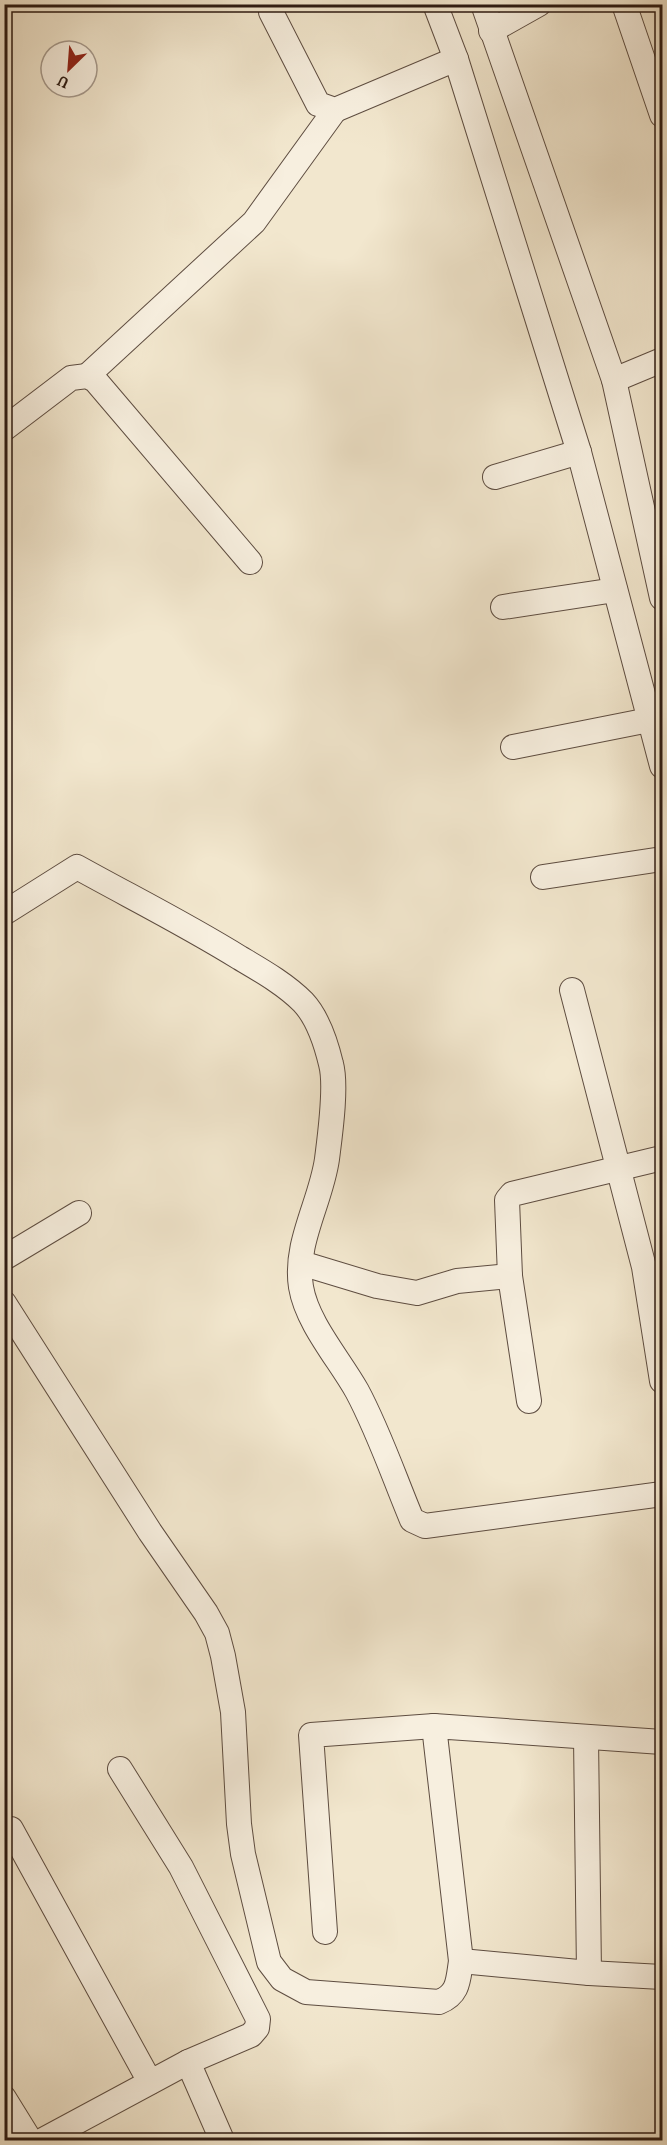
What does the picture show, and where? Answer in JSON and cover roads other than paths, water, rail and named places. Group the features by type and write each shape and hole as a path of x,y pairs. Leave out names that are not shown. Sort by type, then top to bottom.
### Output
{"street":[{"path":"274,4 271,12 318,104 335,110"},
{"path":"435,4 456,59 579,452 663,766"},
{"path":"483,4 614,380 654,528 663,598"},
{"path":"491,31 539,4"},
{"path":"624,4 663,115"},
{"path":"87,376 254,222 335,110 456,59"},
{"path":"614,380 663,360"},
{"path":"4,429 71,378 87,376 95,380 250,562"},
{"path":"495,477 579,452"},
{"path":"503,607 615,590"},
{"path":"513,747 649,720"},
{"path":"543,877 663,859"},
{"path":"4,913 77,867 211,940 285,986 304,1004 317,1024 325,1045 332,1066 333,1090 325,1171 300,1263 305,1307 368,1412 412,1520 425,1526 663,1494"},
{"path":"572,990 618,1167 653,1265 663,1381"},
{"path":"529,1401 510,1276 507,1200 512,1194 663,1158"},
{"path":"4,1258 80,1213"},
{"path":"300,1263 367,1283 417,1293 458,1281 510,1276"},
{"path":"4,1303 217,1633 233,1713 239,1824 243,1854 268,1962 282,1979 306,1992 439,2002 450,1998 456,1989 461,1961 434,1726"},
{"path":"325,1932 310,1735 434,1726 663,1742"},
{"path":"586,1737 589,1973"},
{"path":"44,2140 74,2133 150,2082 188,2062 251,2035 257,2028 258,2019 181,1867 120,1769"},
{"path":"11,1829 150,2082"},
{"path":"461,1961 589,1973 663,1977"},
{"path":"188,2062 222,2140"},
{"path":"4,2098 30,2140"}]}
